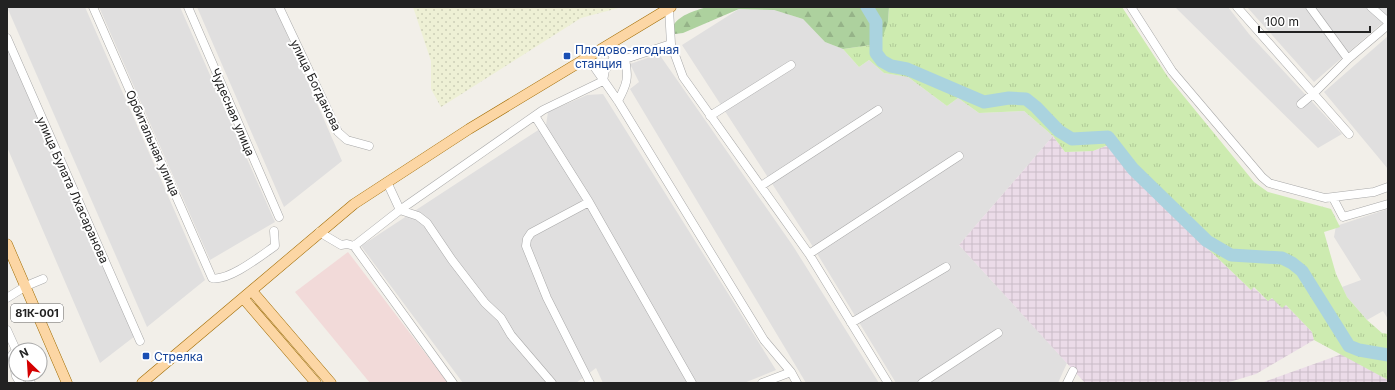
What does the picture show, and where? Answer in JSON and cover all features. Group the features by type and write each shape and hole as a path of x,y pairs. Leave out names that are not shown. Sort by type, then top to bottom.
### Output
{"main road":[{"path":"142,383 354,204 469,129 670,8"},
{"name":"81К-001","path":"7,244 67,383"},
{"path":"252,291 331,383"},
{"path":"243,298 316,383"}],"street":[{"name":"Орбитальная улица","path":"93,7 212,278 218,279 238,271 275,246 274,231"},
{"name":"Чудесная улица","path":"188,7 279,217"},
{"name":"улица Богданова","path":"279,7 338,132 347,140 369,146"},
{"path":"1131,7 1172,71 1262,177 1269,183 1325,198 1374,192 1388,187"},
{"path":"1238,7 1349,134"},
{"path":"1310,7 1348,59"},
{"path":"1301,104 1348,59 1388,24 1371,7"},
{"path":"670,8 671,44 683,77 809,254 888,383"},
{"name":"улица Булата Лхасаранова","path":"7,38 140,341"},
{"path":"614,58 625,60 671,44"},
{"path":"608,46 614,58"},
{"path":"588,58 618,101 764,340 791,372 797,383"},
{"path":"603,81 605,70 614,58"},
{"path":"618,101 625,88 628,76 625,60"},
{"path":"710,116 791,65"},
{"path":"354,246 400,210 535,116 603,81"},
{"path":"761,186 878,110"},
{"path":"535,116 589,202 692,383"},
{"path":"809,254 959,156"},
{"path":"386,182 400,210 418,216 427,223 452,260 485,303 501,318 511,335 552,383"},
{"path":"1333,198 1343,217 1388,204"},
{"path":"589,202 531,233 527,239 526,246 547,298 590,383"},
{"path":"319,232 341,245 347,244 354,246 453,383"},
{"path":"851,323 946,267"},
{"path":"7,298 26,286 43,279"},
{"path":"7,330 12,342"},
{"path":"922,383 998,333"},
{"path":"1067,383 1073,371"},
{"path":"762,383 791,372"}],"shaded area":[{"path":"7,7 85,7 205,280 147,327"},
{"path":"99,7 180,7 275,222 210,260"},
{"path":"197,7 275,7 342,161 284,207"},
{"path":"1175,7 1228,7 1249,34 1342,134 1318,148"},
{"path":"1247,7 1388,7 1388,18 1314,82"},
{"path":"739,9 774,10 803,19 825,42 843,49 859,67 869,60 884,73 908,77 947,106 958,98 979,113 1024,111 1053,136 959,245 1067,363 1058,383 896,383 810,242 682,45"},
{"path":"1388,36 1388,169 1324,92"},
{"path":"7,47 135,336 100,363 7,147"},
{"path":"659,54 793,246 879,383 806,383 630,89 639,82 630,64"},
{"path":"603,94 776,370 744,383 603,383 596,368 576,383 463,383 361,246 546,125 548,112 587,95"},
{"path":"1053,136 1065,152 1093,151 1108,145 1154,197 1251,290 1253,287 1268,301 1272,298 1286,305 1312,332 1314,340 1256,374 1226,383 1085,383 959,245"},
{"path":"1388,209 1388,319 1383,311 1367,320 1347,297 1342,287 1361,280 1334,237 1336,226"},
{"path":"348,252 448,383 370,383 295,292"},
{"path":"1342,354 1388,380 1388,383 1261,383"}],"green space":[{"path":"413,7 622,7 581,18 441,107 431,89 431,61"},
{"path":"707,7 889,7 888,22 883,36 871,45 843,49 825,42 803,19 774,10 739,9 683,33 675,34 672,28 678,20 687,14"},
{"path":"889,7 1122,7 1168,77 1254,182 1268,192 1331,209 1340,227 1324,232 1336,274 1347,297 1367,320 1382,333 1388,334 1388,380 1314,340 1312,332 1286,305 1282,308 1272,298 1268,301 1254,287 1251,290 1154,197 1108,145 1093,151 1065,152 1053,136 1024,111 979,113 958,98 947,106 908,77 884,73 869,60 859,67 843,49 871,45 888,22"}],"waterway":[{"path":"867,7 876,22 876,53 882,61 891,66 907,69 984,102 1009,98 1026,99 1036,107 1059,131 1072,139 1108,137 1133,169 1207,241 1231,255 1282,258 1292,263 1302,271 1349,346 1359,350 1388,355"}],"place":[{"name":"Плодово-ягодная станция","path":"567,56"},
{"name":"Стрелка","path":"146,356"}]}
